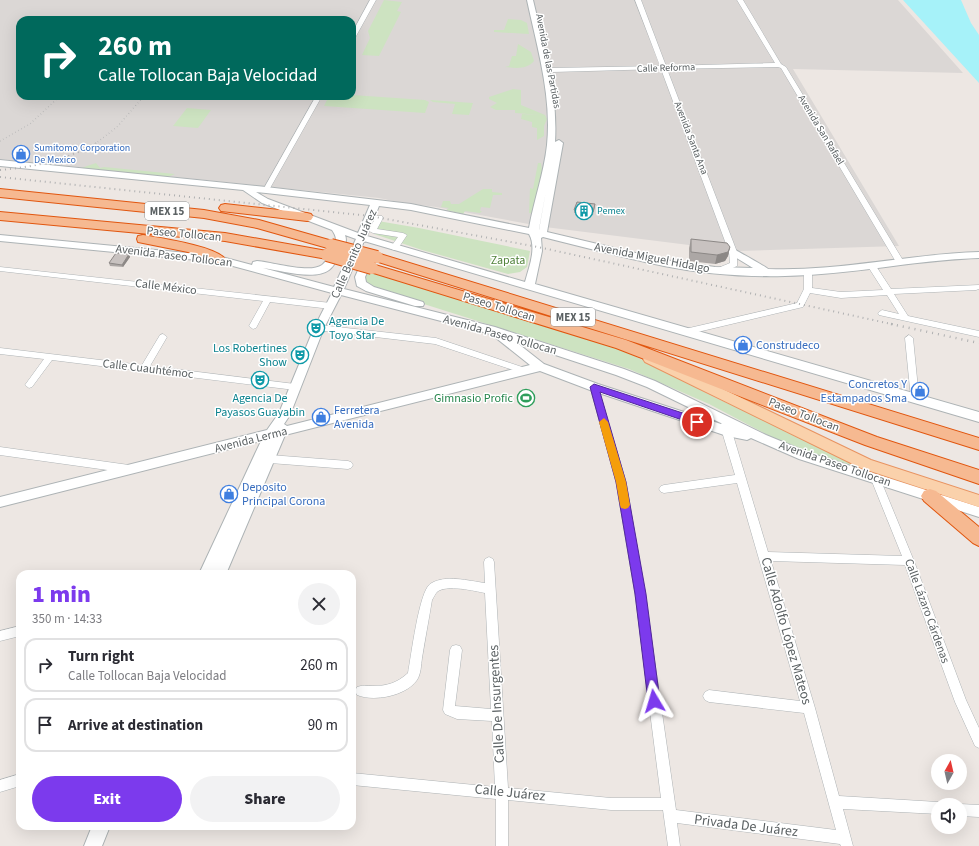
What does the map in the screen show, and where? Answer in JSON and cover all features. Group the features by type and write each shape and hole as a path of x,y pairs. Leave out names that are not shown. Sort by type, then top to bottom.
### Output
{"highway":[{"path":"0,188 52,191 307,217"},
{"name":"Paseo Tollocan","path":"0,193 218,217 259,224 329,250 628,334 979,444"},
{"name":"Paseo Tollocan","path":"0,216 83,225 225,237 276,245 329,250"},
{"path":"83,225 196,250 209,254 218,259"},
{"name":"Paseo Tollocan","path":"374,263 621,344 871,441 979,476"},
{"path":"945,434 979,440"},
{"path":"930,496 979,538"}],"main road":[{"name":"Avenida de las Partidas","path":"529,287 538,247 537,234 551,146 552,124 545,70 530,0"},
{"name":"Avenida de las Partidas","path":"536,0 552,70 559,120 559,142 556,164 537,234"},
{"path":"0,163 244,189 266,190 376,203"},
{"path":"244,189 266,201 360,237 392,247 979,417"},
{"name":"Avenida Miguel Hidalgo","path":"376,203 418,208 665,263 721,270 784,273 808,272 948,256 979,255"},
{"name":"Calle Benito Juárez","path":"208,570 276,434 319,328 338,291 360,237 376,203"},
{"path":"236,263 265,265 306,271 319,270 327,266 341,244 342,237 336,228"},
{"name":"Avenida Paseo Tollocan","path":"0,238 218,259 278,276 495,331 620,372 651,384 762,438 803,456 979,512"},
{"path":"392,247 381,248 372,252 360,276 361,284 370,289 429,308 449,320"},
{"path":"734,252 755,266 784,273"},
{"path":"495,331 540,367 594,387 727,431 762,438"},
{"path":"621,344 678,374 862,462 979,501"},
{"name":"Avenida Lerma","path":"0,502 540,367"},
{"name":"Calle Benito Juárez","path":"221,570 270,459 276,434"},
{"path":"93,846 99,830"}],"street":[{"path":"356,31 373,0"},
{"name":"Avenida Santa Ana","path":"638,0 734,252"},
{"name":"Avenida San Rafael","path":"740,0 779,65 783,67 900,262"},
{"name":"Calle Reforma","path":"552,70 779,65"},
{"path":"266,190 317,100"},
{"path":"379,218 373,231 403,235 392,247"},
{"path":"721,270 734,264 734,252"},
{"path":"871,265 905,317"},
{"name":"Calle México","path":"0,269 331,306"},
{"path":"685,332 800,305 807,290 810,278 808,272"},
{"path":"807,290 841,295 976,287"},
{"path":"253,326 267,300"},
{"path":"882,313 979,334"},
{"path":"319,328 436,341 525,371"},
{"path":"144,369 163,337"},
{"path":"909,338 915,399"},
{"name":"Calle Cuauhtémoc","path":"0,351 295,387"},
{"path":"29,385 50,357"},
{"path":"594,387 622,490 640,594 674,846"},
{"name":"Calle Adolfo López Mateos","path":"722,418 742,478 765,556 836,802 846,842"},
{"path":"0,451 130,470"},
{"path":"270,459 348,465"},
{"path":"664,489 742,478"},
{"name":"Calle Lázaro Cárdenas","path":"876,479 909,561 961,702 979,742"},
{"path":"765,556 909,561"},
{"name":"Calle De Insurgentes","path":"489,562 502,792 502,846"},
{"path":"361,691 386,691 404,685 413,676 429,595 436,587 456,584 491,589"},
{"path":"0,636 16,632"},
{"path":"456,650 448,710 457,713 498,715"},
{"path":"709,696 809,708"},
{"name":"Calle Juárez","path":"356,779 502,792 669,810"},
{"path":"0,786 16,781"},
{"path":"836,802 931,808"},
{"name":"Privada De Juárez","path":"669,810 846,842"},
{"path":"967,810 979,811"}],"shaded area":[{"path":"0,0 898,0 963,73 793,69 899,246 737,251 545,227 379,198 0,159"}],"green space":[{"path":"384,0 402,2 397,11 401,12 379,56 362,55 370,38 368,31"},
{"path":"508,19 521,20 527,23 529,34 494,32 494,30 504,30"},
{"path":"518,44 531,52 534,61 528,66 524,67 505,67 509,66 512,56 516,56"},
{"path":"513,89 521,90 521,105 545,115 547,119 544,126 544,136 537,140 537,128 532,127 532,122 521,119 522,114 540,115 515,113 515,110 496,110 490,107 497,103 489,99 489,97"},
{"path":"356,95 425,100 429,102 425,113 324,106 327,100 356,100"},
{"path":"430,100 473,103 469,115 452,114 455,104 433,102"},
{"path":"187,108 211,110 198,128 173,126"},
{"path":"96,163 100,168 104,167 175,174 168,177 78,169"},
{"path":"538,163 541,163 543,177 535,214 529,213 530,188 533,189"},
{"path":"483,189 492,189 492,192 502,193 502,195 493,195 490,208 481,207 480,211 482,211 480,213 465,211 463,214 446,210 449,208 441,207 443,201 450,201 451,204 459,204"},
{"name":"Zapata","path":"378,221 530,251 527,267 520,272 508,274 422,250 374,234"},
{"path":"368,272 617,347 714,397 848,459 873,473 796,450 709,404 629,369 370,287 364,279"}],"water":[{"path":"903,0 961,0 971,23 979,35 979,83"}],"building":[{"name":"Pemex","path":"577,202 595,204 593,212 574,210"},
{"path":"691,239 727,243 730,247 728,252 717,255 691,252"},
{"path":"116,253 129,254 122,265 109,263"}],"railway":[{"path":"0,141 30,124 56,100"},
{"path":"95,144 117,127 141,100"},
{"path":"0,170 50,162 74,154 96,143"},
{"path":"0,177 370,216 538,247 896,325"},
{"path":"891,324 979,343"}],"slow traffic":[{"path":"604,422 621,482 625,505"}],"place":[{"name":"Sumitomo Corporation De Mexico","path":"21,154"},
{"name":"Pemex","path":"584,211"},
{"name":"Agencia De Toyo Star","path":"316,328"},
{"name":"Construdeco","path":"743,345"},
{"name":"Los Robertines Show","path":"300,355"},
{"name":"Agencia De Payasos Guayabin","path":"260,380"},
{"name":"Concretos Y Estampados Sma","path":"920,391"},
{"name":"Gimnasio Profic","path":"526,398"},
{"name":"Ferretera Avenida","path":"321,417"},
{"name":"Deposito Principal Corona","path":"229,494"}],"route":[{"path":"654,701 640,594 621,482 594,387 697,422"}]}
